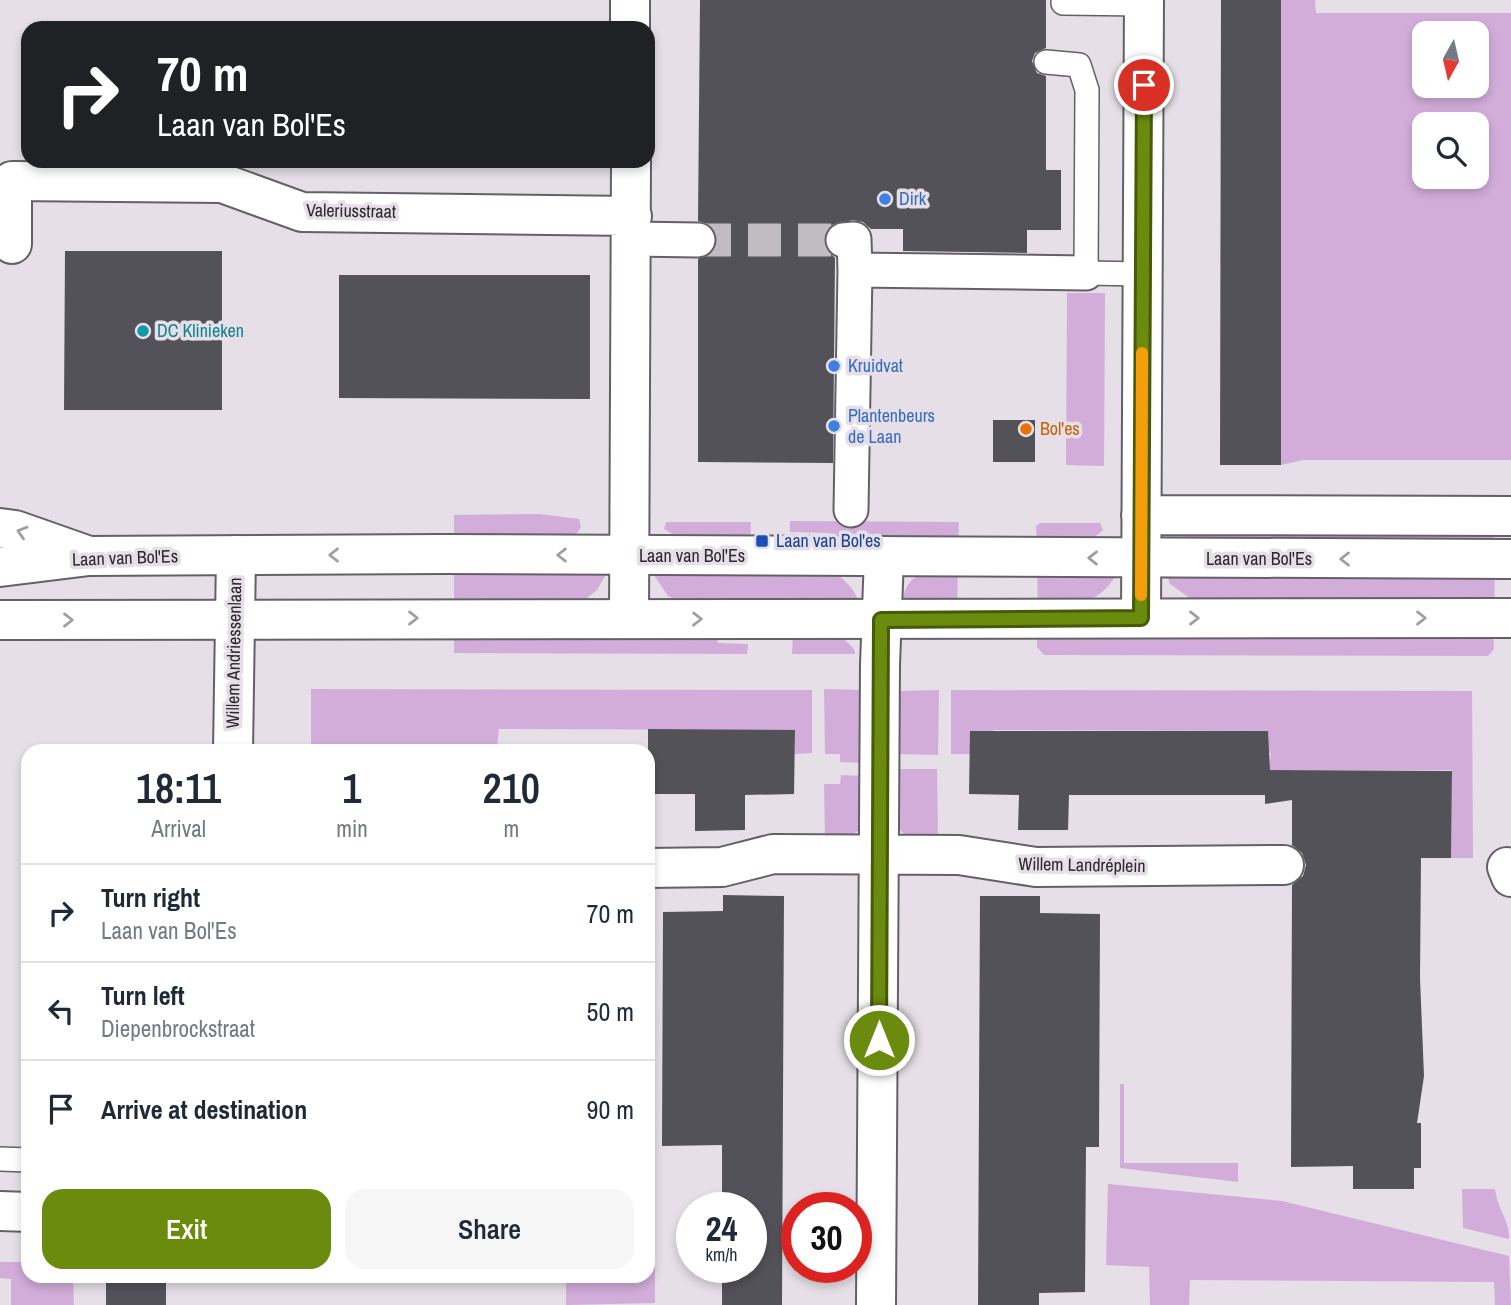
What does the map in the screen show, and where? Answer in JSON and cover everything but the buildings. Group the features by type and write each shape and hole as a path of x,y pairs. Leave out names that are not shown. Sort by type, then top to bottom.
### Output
{"street":[{"path":"630,0 630,21"},
{"path":"1141,618 1144,2"},
{"path":"629,619 631,168"},
{"name":"Valeriusstraat","path":"12,244 6,196 12,181 222,183 302,212 632,227"},
{"path":"632,227 698,240"},
{"path":"851,510 849,255 1086,273"},
{"path":"1141,515 1511,516"},
{"path":"0,528 15,530 89,556"},
{"name":"Laan van Bol'Es","path":"0,567 89,556 236,555 1511,559"},
{"name":"Willem Andriessenlaan","path":"233,744 236,555"},
{"path":"876,1305 881,620 884,556"},
{"path":"0,620 1511,618"},
{"name":"Willem Landréplein","path":"655,868 722,867 773,854 958,855 1036,867 1284,865"},
{"path":"0,1211 21,1212"}],"lane":[{"path":"1063,3 1144,2"},
{"path":"1046,62 1079,65 1087,90 1086,273 1143,274"},
{"path":"0,1159 21,1160"}],"shaded area":[{"path":"1281,0 1315,0 1316,13 1511,13 1511,460 1303,460 1281,465"},
{"path":"1067,293 1105,293 1104,466 1066,465"},
{"path":"540,514 579,519 581,527 578,532 556,546 454,545 454,515"},
{"path":"790,521 959,522 958,545 829,546 829,533 790,532"},
{"path":"666,522 751,522 750,545 684,541 664,529"},
{"path":"1040,523 1100,523 1103,530 1093,538 1037,545 1036,526"},
{"path":"1185,531 1487,532 1494,537 1496,547 1205,546 1184,536"},
{"path":"454,567 608,571 597,590 583,601 454,607"},
{"path":"958,568 957,608 902,606 904,594 913,579 928,572"},
{"path":"831,569 853,590 859,607 689,606 668,596 652,572"},
{"path":"1495,570 1494,608 1201,606 1170,584 1166,573"},
{"path":"1037,571 1116,575 1101,593 1083,602 1038,608"},
{"path":"454,630 717,630 718,643 748,644 747,654 454,653"},
{"path":"1493,630 1494,649 1488,656 1044,655 1037,647 1037,634"},
{"path":"836,631 854,649 855,654 792,654 793,632"},
{"path":"311,689 812,690 812,753 795,754 794,730 499,729 499,725 498,744 311,744"},
{"path":"824,689 863,690 864,763 840,762 840,754 825,754"},
{"path":"939,690 938,755 897,754 897,691"},
{"path":"951,690 1472,691 1473,858 1451,858 1452,770 1292,770 1268,774 1271,753 1268,752 1266,727 1266,731 993,730 992,735 991,731 972,731 970,754 951,754"},
{"path":"897,769 937,769 938,839 914,838 900,830 897,824"},
{"path":"841,775 863,776 863,823 859,830 852,834 825,839 824,784 840,784"},
{"path":"1120,1084 1124,1084 1124,1163 1238,1163 1238,1182 1120,1168"},
{"path":"1108,1184 1282,1201 1509,1256 1511,1305 1495,1305 1494,1282 1190,1280 1189,1305 1150,1305 1149,1267 1106,1265"},
{"path":"1462,1189 1495,1189 1508,1226 1509,1239 1463,1228"},
{"path":"0,1262 21,1262 21,1283 73,1283 74,1305 11,1305 11,1279 0,1278"},
{"path":"566,1283 655,1283 655,1303 566,1305"}],"tunnel":[{"path":"698,240 843,240"}],"slow traffic":[{"path":"1141,595 1142,353"}],"place":[{"name":"Dirk","path":"885,199"},
{"name":"DC Klinieken","path":"143,331"},
{"name":"Kruidvat","path":"834,366"},
{"name":"Plantenbeurs de Laan","path":"834,426"},
{"name":"Bol'es","path":"1026,429"},
{"name":"Laan van Bol'es","path":"762,541"}],"route":[{"path":"879,1040 881,620 1141,618 1144,85"}]}
